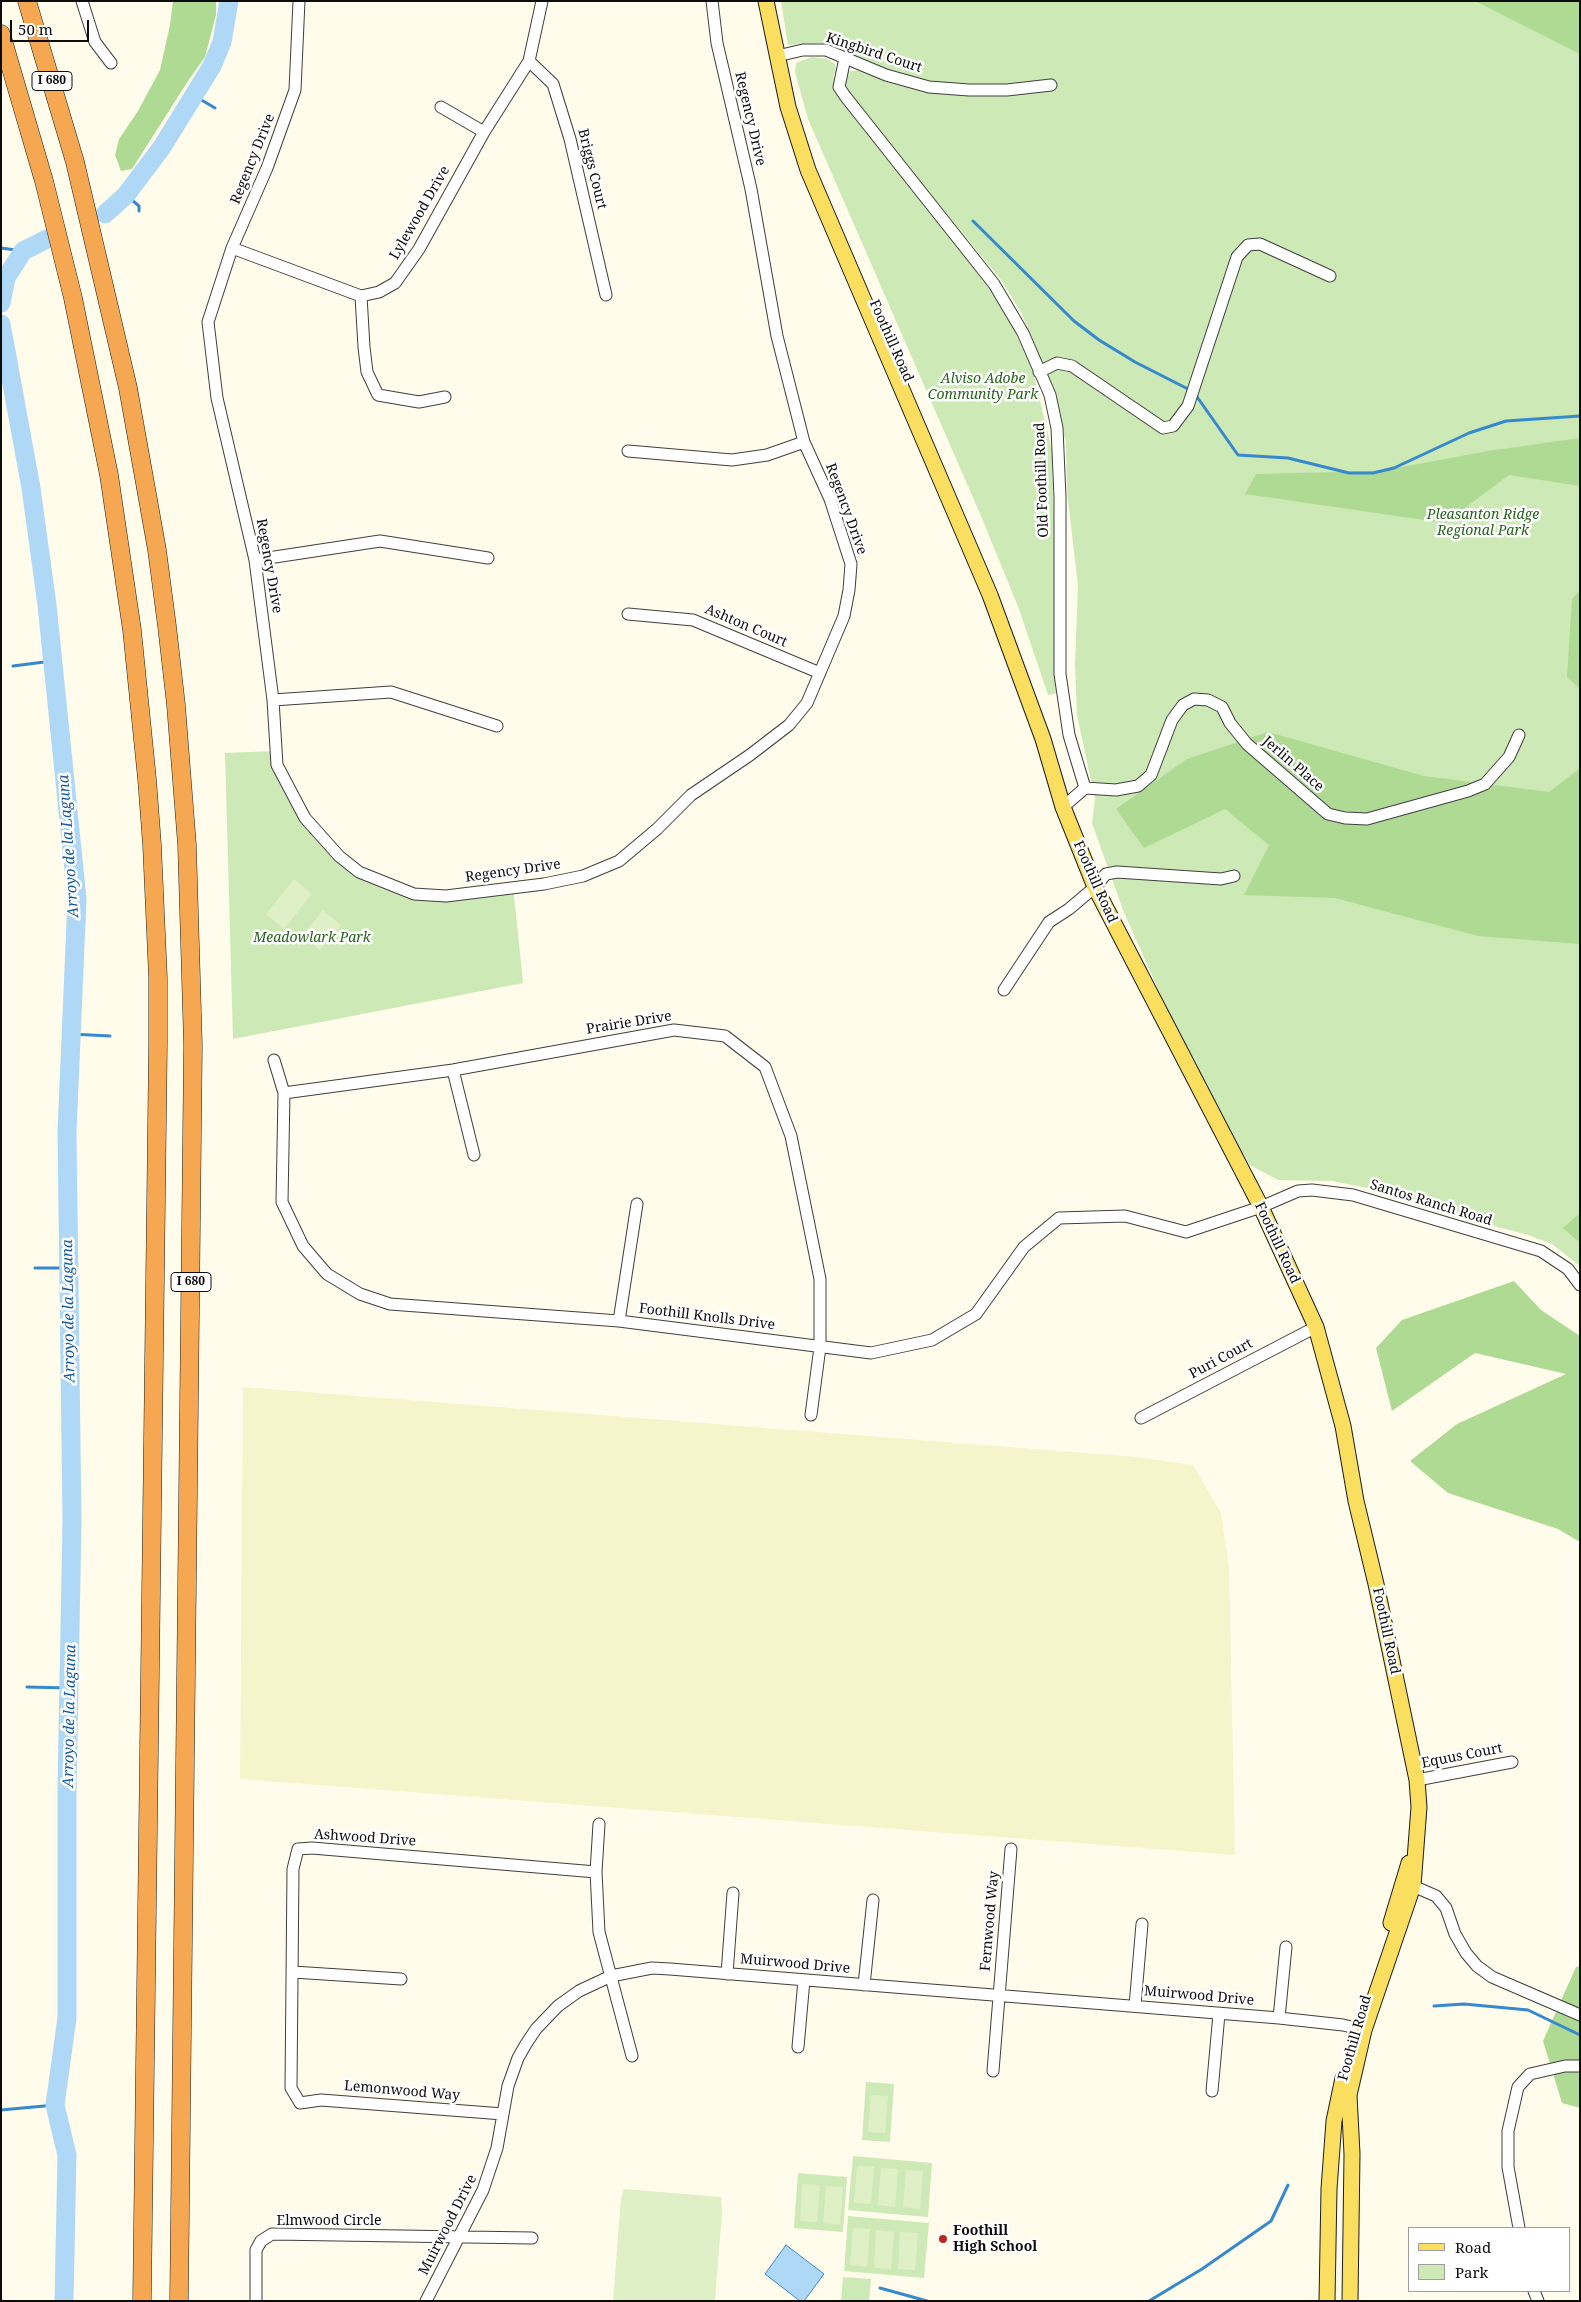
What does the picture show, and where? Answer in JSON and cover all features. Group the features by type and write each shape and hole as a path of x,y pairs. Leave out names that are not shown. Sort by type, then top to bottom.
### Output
{"highway":[{"name":"I 680","path":"27,1 75,162 136,434 157,550 167,626 183,787 194,1045 179,2301"},
{"name":"I 680","path":"1,34 44,181 73,298 109,475 132,630 147,778 157,959 158,1071 142,2301"}],"main road":[{"name":"Foothill Road","path":"766,1 777,56 797,105 817,167 999,591 1034,690 1043,739 1063,807 1095,887 1261,1207 1316,1327 1342,1426 1356,1501 1376,1584 1418,1780 1419,1807 1413,1886 1359,2029 1349,2095 1352,2154 1350,2301"},
{"name":"Foothill Road","path":"1327,2301 1329,2189 1334,2121 1359,2029 1409,1862 1418,1780"}],"street":[{"path":"82,1 95,42 112,63"},
{"name":"Regency Drive","path":"299,1 295,90 267,168 232,248 208,322 216,398 255,560 273,700 277,765 305,818 339,856 358,872 414,894 446,896 544,884 584,876 619,861 657,829 691,795 790,726 806,703 844,616 851,564 830,499 804,442 777,336 751,189 717,43 712,1"},
{"name":"Lylewood Drive","path":"361,296 379,292 395,283 419,249 484,132 529,62 542,1"},
{"name":"Kingbird Court","path":"777,56 812,49 826,50 886,75 929,87 1007,90 1051,85"},
{"name":"Old Foothill Road","path":"845,58 839,86 858,113 994,284 1023,333 1050,395 1057,428 1060,497 1060,674 1069,735 1085,788"},
{"name":"Briggs Court","path":"529,62 553,84 570,139 606,295"},
{"path":"441,107 484,132"},
{"path":"1039,372 1057,363 1072,366 1163,428 1173,426 1188,406 1237,257 1248,245 1260,244 1330,276"},
{"path":"232,248 361,296 367,372 378,395 419,402 445,398"},
{"path":"628,451 732,460 767,455 804,442"},
{"path":"255,560 380,541 488,558"},
{"name":"Ashton Court","path":"628,614 693,620 820,673"},
{"path":"273,700 391,692 497,726"},
{"name":"Jerlin Place","path":"1085,788 1116,790 1138,786 1151,775 1172,720 1183,705 1194,699 1208,700 1222,707 1230,723 1247,744 1328,814 1345,818 1367,819 1468,791 1485,784 1510,756 1519,735"},
{"path":"1063,807 1085,788"},
{"path":"1004,990 1049,922 1095,887 1106,874 1117,872 1221,878 1234,876"},
{"name":"Prairie Drive","path":"284,1093 453,1070 674,1030 725,1036 765,1067 791,1136 820,1279 820,1347 811,1415"},
{"name":"Foothill Knolls Drive","path":"274,1060 284,1093 282,1202 303,1246 327,1274 360,1294 390,1304 619,1321 871,1353 932,1340 976,1314 1024,1247 1059,1218 1125,1216 1186,1232 1261,1207"},
{"path":"453,1070 474,1155"},
{"name":"Santos Ranch Road","path":"1261,1207 1298,1191 1312,1190 1354,1195 1542,1251 1568,1269 1580,1285"},
{"path":"619,1321 637,1204"},
{"name":"Puri Court","path":"1141,1418 1316,1327"},
{"name":"Equus Court","path":"1418,1780 1512,1762"},
{"path":"599,1824 596,1872 599,1932 632,2056"},
{"name":"Ashwood Drive","path":"300,2103 291,2088 293,1869 298,1849 312,1848 596,1872"},
{"name":"Fernwood Way","path":"993,2071 1011,1849"},
{"path":"1413,1886 1436,1896 1446,1908 1466,1953 1477,1966 1500,1980 1580,2014"},
{"path":"727,1974 733,1893"},
{"path":"864,1985 873,1900"},
{"path":"1135,2006 1142,1924"},
{"path":"1279,2018 1286,1947"},
{"name":"Muirwood Drive","path":"426,2301 476,2206 491,2170 512,2072 526,2044 558,2006 579,1991 611,1976 652,1968 1279,2018 1359,2029"},
{"path":"293,1972 401,1979"},
{"path":"798,2047 804,1980"},
{"path":"1212,2090 1219,2014"},
{"path":"1518,2227 1508,2167 1508,2131 1518,2087 1530,2074 1565,2066 1580,2066"},
{"name":"Lemonwood Way","path":"300,2103 321,2100 503,2114"},
{"name":"Elmwood Circle","path":"256,2301 256,2250 261,2241 272,2234 532,2238"}],"green space":[{"path":"173,1 216,1 216,15 205,57 132,169 121,171 115,155 119,139 138,111 160,70"},
{"name":"Pleasanton Ridge Regional Park","path":"781,1 1580,1 1580,1266 1552,1244 1528,1235 1461,1217 1368,1188 1332,1181 1278,1180 1250,1165 1234,1140 1181,1041 1123,910 1092,823 1095,799 1077,715 1075,665 1078,586 1067,491 1066,442 1038,353 1021,312 1001,280 860,108 845,85 847,71 856,71 861,58 821,43 788,45"},
{"path":"1474,1 1580,1 1580,54 1481,4"},
{"name":"Alviso Adobe Community Park","path":"812,57 827,59 835,64 836,70 833,77 840,96 1005,311 1032,368 1052,450 1059,693 1048,695 1019,609 981,516 808,119 795,72 796,63"},
{"path":"1580,438 1580,486 1509,475 1445,523 1245,494 1256,474 1381,471 1488,451"},
{"path":"1580,590 1580,689 1567,677 1572,599"},
{"path":"1268,732 1424,776 1549,792 1580,768 1580,944 1478,936 1335,898 1244,895 1269,845 1225,809 1144,848 1116,809 1187,759"},
{"name":"Meadowlark Park","path":"275,751 287,790 357,868 407,889 451,894 513,886 523,983 233,1039 225,753"},
{"path":"294,879 312,894 284,929 266,914"},
{"path":"323,910 341,925 320,950 302,936"},
{"path":"1580,1213 1580,1243 1563,1228"},
{"path":"1514,1281 1541,1310 1580,1336 1580,1542 1558,1529 1448,1493 1410,1461 1457,1424 1566,1374 1475,1353 1392,1411 1376,1348 1402,1320"},
{"path":"243,1387 1136,1457 1193,1465 1221,1513 1229,1567 1235,1855 240,1779"},
{"path":"1580,1966 1580,2108 1562,2103 1543,2041 1576,1967"},
{"path":"866,2082 894,2084 890,2142 862,2140"},
{"path":"871,2095 888,2096 885,2133 868,2132"},
{"path":"853,2156 932,2163 928,2217 848,2210"},
{"path":"857,2166 874,2167 871,2204 854,2203"},
{"path":"881,2168 898,2169 895,2207 878,2205"},
{"path":"906,2170 923,2171 920,2209 903,2207"},
{"path":"798,2173 847,2177 843,2232 794,2228"},
{"path":"802,2184 820,2185 817,2222 800,2221"},
{"path":"826,2186 843,2187 840,2225 823,2223"},
{"path":"624,2189 721,2197 722,2212 715,2301 613,2301 621,2198"},
{"path":"848,2216 929,2223 924,2278 844,2271"},
{"path":"853,2228 870,2229 867,2267 850,2265"},
{"path":"876,2230 894,2232 891,2269 874,2268"},
{"path":"900,2232 918,2233 915,2270 898,2269"},
{"path":"843,2277 871,2279 869,2301 841,2301"}],"water":[{"path":"786,2245 824,2274 804,2301 800,2301 765,2274"}],"waterway":[{"name":"Arroyo de la Laguna","path":"105,214 126,195 162,147 212,66 222,42 229,1"},
{"path":"193,95 215,108"},
{"path":"126,195 139,206 139,211"},
{"path":"973,221 1074,321 1099,340 1135,362 1190,390"},
{"name":"Arroyo de la Laguna","path":"1,303 6,278 23,251 47,239"},
{"path":"1,248 23,251"},
{"name":"Arroyo de la Laguna","path":"1,324 31,488 47,605 77,899 67,1132 72,1520 67,1789 67,2018 55,2105 67,2155 64,2301"},
{"path":"1,364 7,364"},
{"path":"1195,394 1238,455 1288,458 1349,473 1373,473 1394,468 1469,433 1506,421 1580,416"},
{"path":"13,666 52,661"},
{"path":"71,1034 110,1036"},
{"path":"35,1268 68,1268"},
{"path":"27,1687 69,1688"},
{"path":"1434,2006 1464,2004 1528,2010 1580,2035"},
{"path":"1,2110 55,2105"},
{"path":"1149,2301 1202,2269 1271,2221 1288,2185"},
{"path":"880,2288 927,2301"}],"place":[{"name":"Foothill High School","path":"943,2239"}]}
